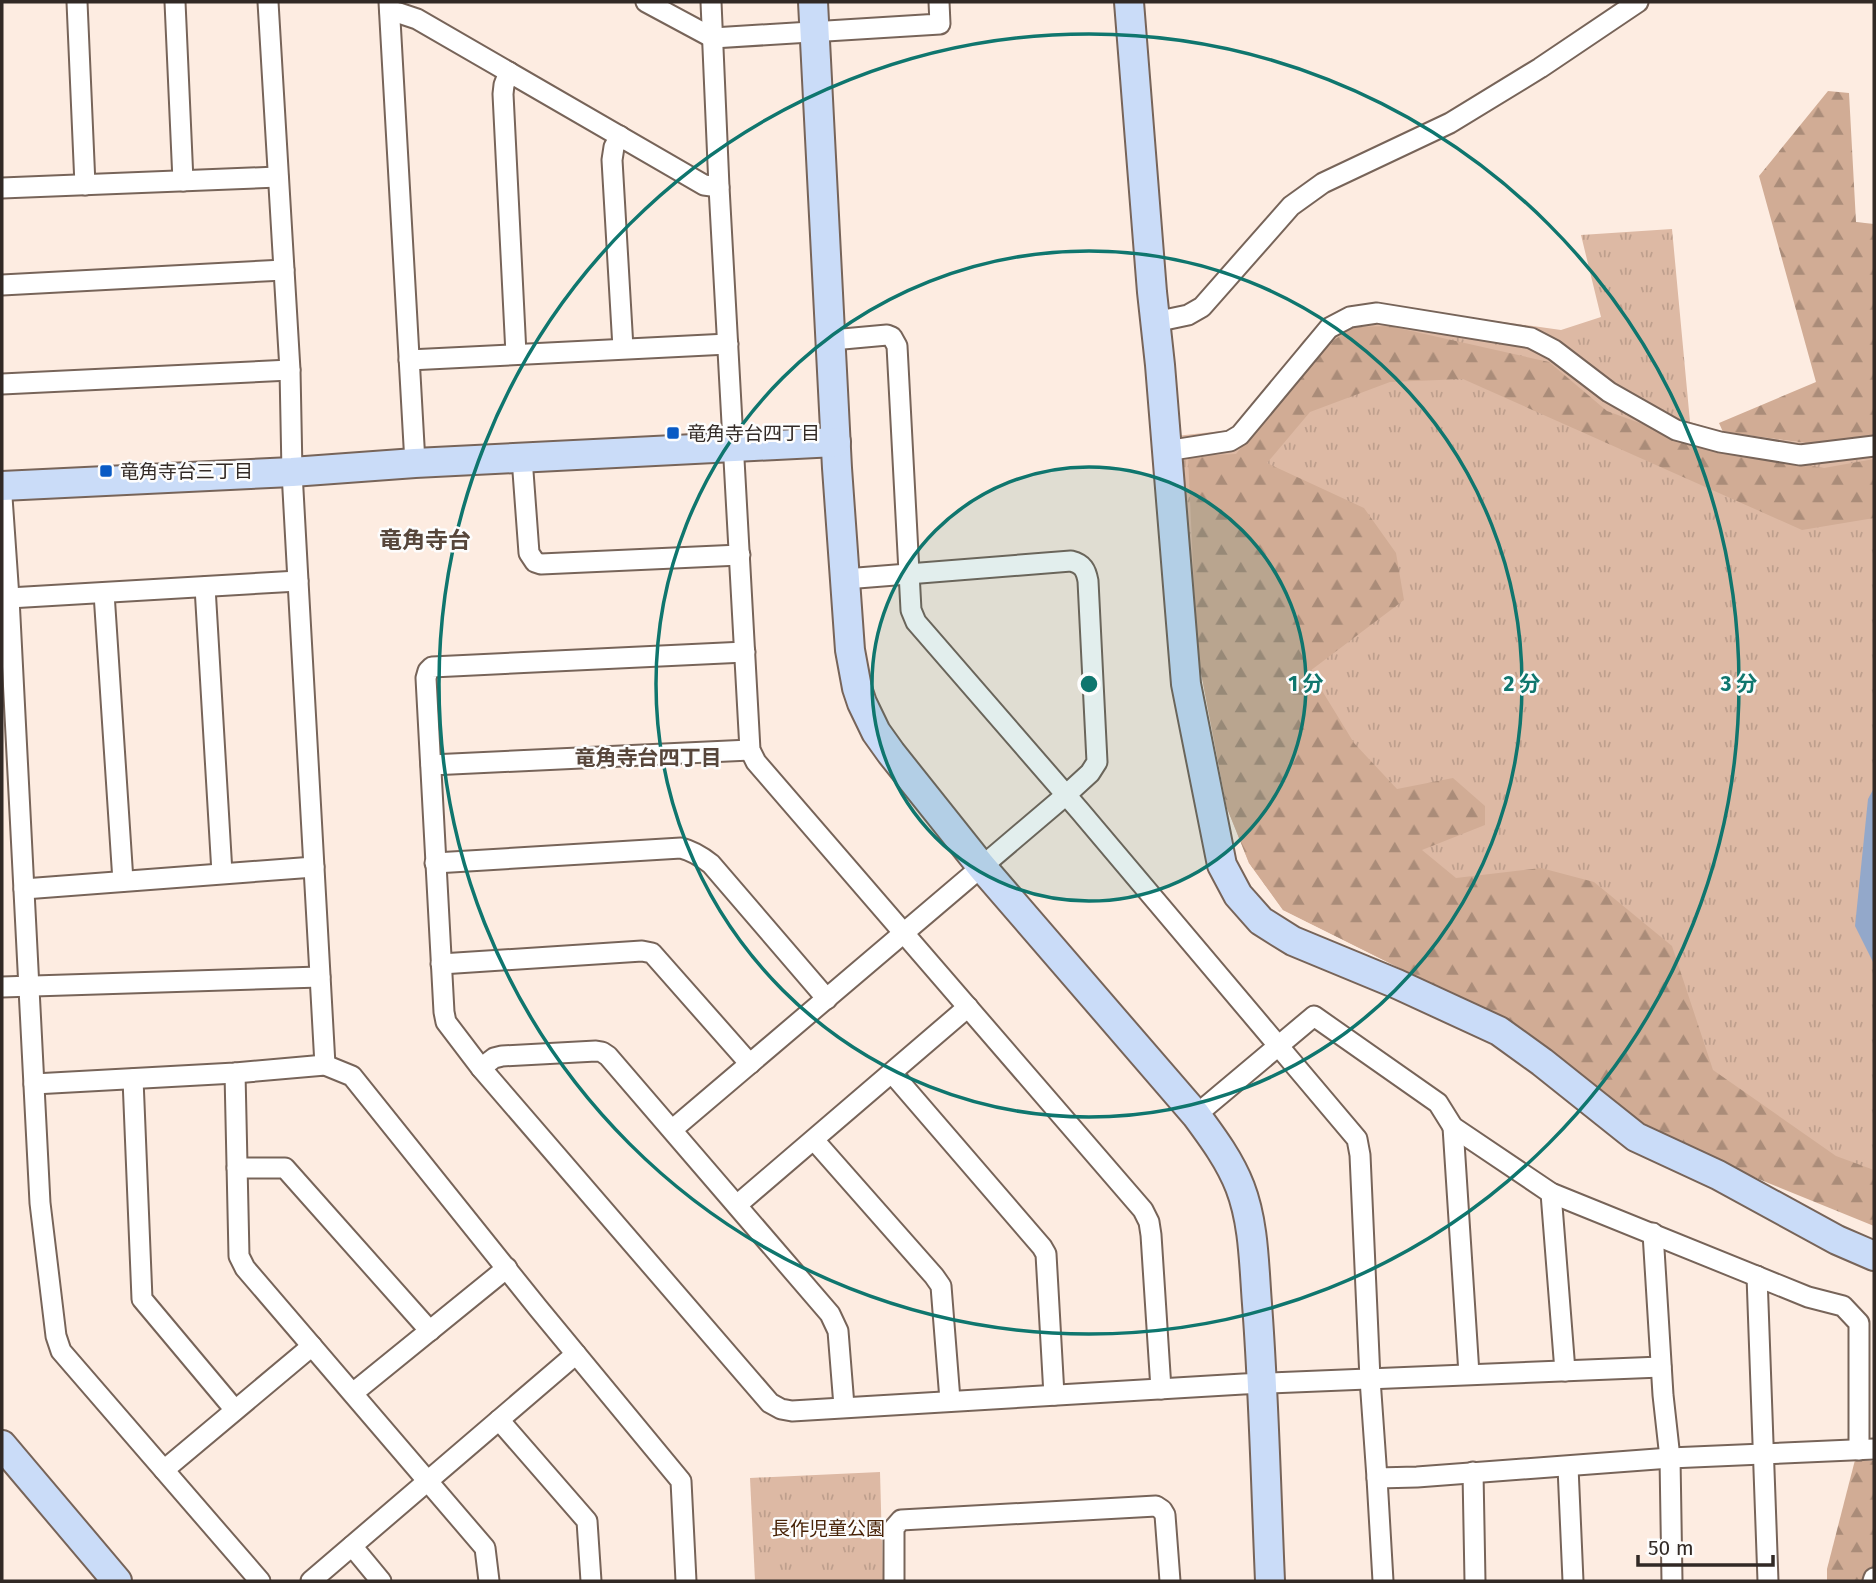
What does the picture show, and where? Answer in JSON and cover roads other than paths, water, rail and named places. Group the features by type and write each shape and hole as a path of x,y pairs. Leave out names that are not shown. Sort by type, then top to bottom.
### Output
{"street":[{"path":"77,2 85,185"},
{"path":"175,2 183,181"},
{"path":"268,2 290,370 292,472 325,1065"},
{"path":"646,2 713,38 940,24 939,2"},
{"path":"711,2 750,750 756,762 1143,1210 1151,1235 1161,1389"},
{"path":"813,2 845,579 853,672 859,696 868,718 891,753 981,866 1196,1115 1231,1167 1244,1199 1252,1240 1263,1383 1270,1581"},
{"path":"1129,2 1186,684 1222,865 1238,895 1261,921 1293,941 1397,984 1499,1031 1636,1137 1718,1175 1837,1240 1874,1256"},
{"path":"1155,322 1188,315 1202,307 1291,206 1323,183 1450,123 1540,68 1638,2"},
{"path":"389,7 416,19 704,185 719,187"},
{"path":"389,7 415,463"},
{"path":"509,72 503,94 516,354"},
{"path":"620,136 614,147 612,160 623,348"},
{"path":"2,188 278,177"},
{"path":"2,285 284,270"},
{"path":"1166,451 1230,441 1240,435 1329,328 1350,317 1377,313 1531,338 1554,349 1609,392 1676,429 1720,442 1801,455 1874,446"},
{"path":"832,340 887,335 896,341 911,610 916,622 1357,1139 1382,1581"},
{"path":"410,360 728,344"},
{"path":"2,384 290,370"},
{"path":"2,486 836,442"},
{"path":"522,458 528,552 535,562 541,564 740,555"},
{"path":"2,497 40,1203 56,1336 61,1351 260,1581"},
{"path":"673,1129 1066,795 1090,773 1097,762 1088,581 1084,567 1071,561 845,579"},
{"path":"9,598 298,581"},
{"path":"205,587 222,873"},
{"path":"104,593 123,881"},
{"path":"745,652 432,667 426,678 446,1022 481,1068 770,1403 780,1409 792,1410 1263,1383 1661,1367"},
{"path":"431,765 750,750"},
{"path":"435,863 681,848 692,851 711,864 827,999"},
{"path":"24,889 314,867"},
{"path":"441,964 642,951 652,953 750,1064"},
{"path":"2,987 320,976"},
{"path":"737,1205 968,1007"},
{"path":"1196,1115 1314,1016 1438,1103 1453,1127 1551,1193 1808,1297 1843,1306 1859,1323 1867,1449 1670,1458 1377,1478"},
{"path":"481,1068 494,1058 502,1056 602,1052 608,1056 836,1323 844,1406"},
{"path":"34,1084 325,1065 352,1076 681,1481 686,1581"},
{"path":"234,1073 239,1256 245,1268 485,1548 489,1581"},
{"path":"892,1073 1046,1254 1054,1395"},
{"path":"133,1079 142,1299 235,1410"},
{"path":"1453,1127 1469,1374"},
{"path":"814,1140 941,1286 950,1401"},
{"path":"237,1168 285,1168 430,1331"},
{"path":"1551,1193 1565,1371"},
{"path":"1653,1233 1662,1395 1670,1458 1672,1581"},
{"path":"353,1393 507,1268"},
{"path":"1757,1276 1768,1581"},
{"path":"164,1470 312,1346"},
{"path":"311,1581 576,1354"},
{"path":"499,1420 586,1521 591,1581"},
{"path":"2,1445 117,1581"},
{"path":"1568,1466 1573,1581"},
{"path":"1473,1472 1475,1581"},
{"path":"894,1581 894,1528 901,1520 1156,1506 1165,1515 1170,1581"},
{"path":"352,1546 381,1581"}],"water":[{"path":"1874,788 1874,964 1855,926 1868,799"}],"place":[{"name":"竜角寺台四丁目","path":"673,433"},
{"name":"竜角寺台三丁目","path":"106,471"}],"district":[{"name":"竜角寺台","path":"425,540"},
{"name":"竜角寺台四丁目","path":"648,758"}],"park label":[{"name":"長作児童公園","path":"828,1528"}]}
